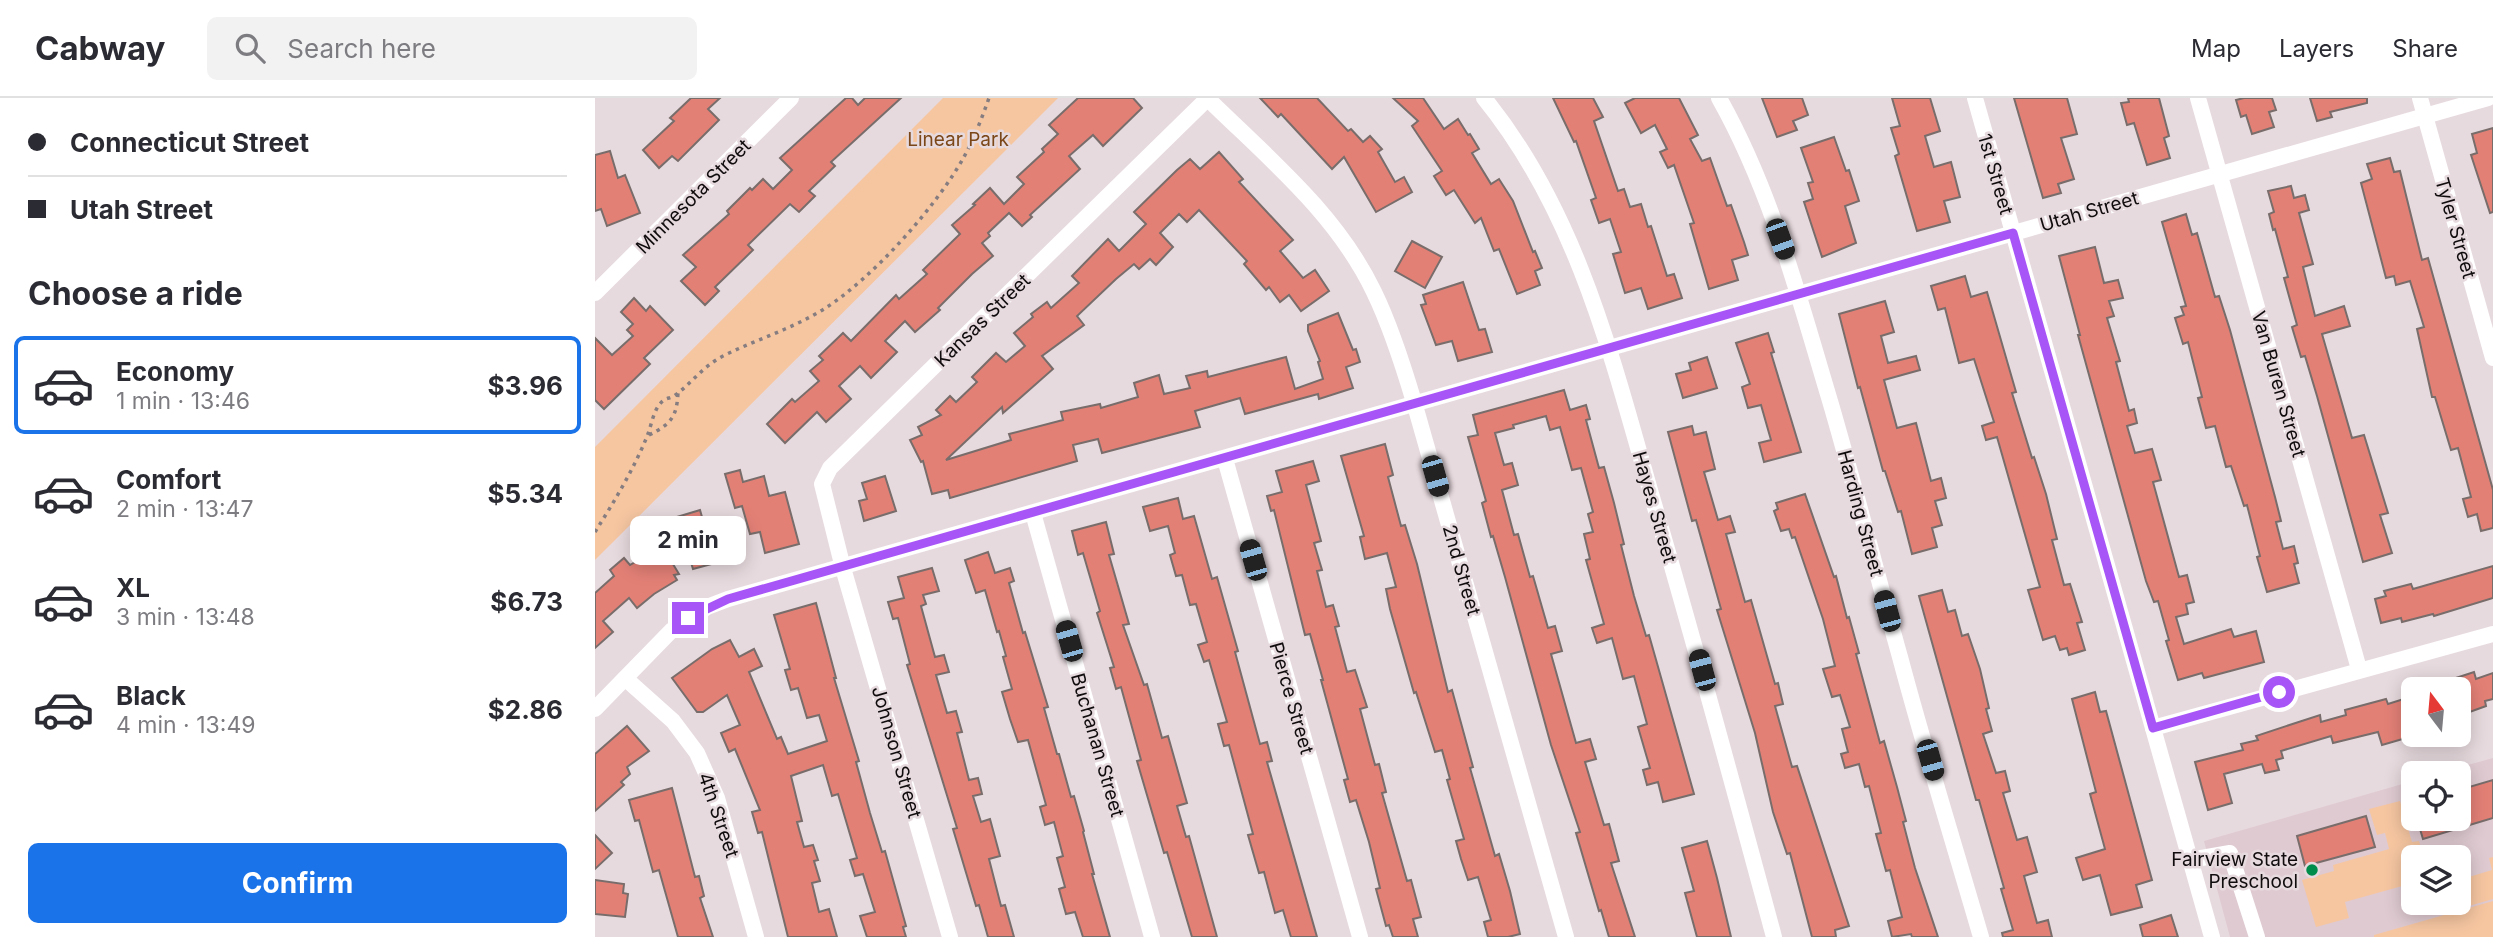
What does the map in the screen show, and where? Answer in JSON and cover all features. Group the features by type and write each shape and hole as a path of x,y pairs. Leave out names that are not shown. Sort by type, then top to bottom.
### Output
{"street":[{"name":"Minnesota Street","path":"598,284 791,98"},
{"name":"2nd Street","path":"1208,98 1311,201 1344,243 1373,290 1398,349 1414,402 1566,937"},
{"name":"Kansas Street","path":"843,568 822,484 830,468 1208,98"},
{"name":"Hayes Street","path":"1485,98 1534,167 1578,257 1609,349 1695,644 1774,937"},
{"name":"Harding Street","path":"1719,98 1737,130 1762,189 1798,295 1849,465 1900,659 1981,937"},
{"name":"1st Street","path":"1975,98 2212,937"},
{"name":"Van Buren Street","path":"2198,98 2359,669"},
{"name":"Tyler Street","path":"2420,98 2493,358"},
{"name":"Utah Street","path":"595,709 671,631 707,607 728,599 2488,98"},
{"name":"Pierce Street","path":"1225,459 1360,937"},
{"name":"Buchanan Street","path":"1033,513 1152,937"},
{"name":"Johnson Street","path":"843,568 950,937"},
{"path":"2153,728 2493,634"},
{"name":"4th Street","path":"626,679 673,721 697,753 717,798 756,937"},
{"path":"2190,860 2230,853 2257,937"}],"path":[{"path":"595,532 664,400 720,358 796,325 826,308 864,277 911,229 963,159 989,98"},
{"path":"647,436 667,424 675,415 678,392"}],"shaded area":[{"name":"Fairview State Preschool","path":"2493,758 2493,937 2230,937 2204,841 2401,784 2401,831 2471,831 2471,764"}],"green space":[{"name":"Linear Park","path":"943,98 1058,98 595,560 595,447"},
{"path":"2400,801 2401,831 2409,831 2412,842 2419,841 2420,845 2401,845 2401,886 2345,902 2349,918 2316,927 2302,880 2334,871 2333,865 2389,849 2385,833 2377,835 2369,809"},
{"path":"2493,857 2493,899 2471,905 2471,876 2492,870 2489,858"},
{"path":"2493,901 2493,937 2374,937 2444,915 2471,915 2471,907"}],"building":[{"path":"691,98 720,98 708,109 719,120 678,161 672,156 659,168 643,150 674,121 670,118"},
{"path":"846,98 852,98 858,105 865,98 901,98 831,162 835,166 809,191 815,196 799,212 790,204 748,245 753,250 715,287 719,291 705,305 681,281 696,267 683,255 729,214 727,211 750,188 752,190 763,179 773,189 792,170 780,158"},
{"path":"1078,98 1133,98 1142,108 1103,146 1093,135 1069,156 1080,169 1030,215 1032,217 1022,226 1009,213 988,233 990,236 982,243 993,256 915,332 905,321 885,341 897,352 871,378 860,366 839,386 851,399 826,422 817,412 785,443 767,424 792,399 795,402 819,381 810,371 823,360 819,356 843,333 851,341 896,295 899,299 927,274 923,270 960,234 952,225 990,188 1004,204 1024,184 1017,177 1044,152 1042,149 1058,134 1049,125"},
{"path":"1260,98 1317,98 1348,131 1351,129 1363,142 1370,136 1382,149 1378,152 1395,182 1404,177 1412,192 1376,212 1344,157 1332,169 1281,114 1278,117"},
{"path":"1393,98 1423,98 1444,129 1458,119 1468,135 1470,134 1479,149 1472,153 1491,184 1499,179 1513,201 1542,268 1535,271 1540,285 1517,294 1499,249 1494,251 1481,218 1475,223 1454,190 1446,195 1434,176 1442,171 1412,126 1418,121"},
{"path":"1553,98 1593,98 1603,117 1594,121 1618,191 1624,189 1630,207 1641,204 1667,276 1674,274 1682,298 1648,309 1641,288 1625,293 1613,254 1621,252 1610,219 1599,223 1591,200 1596,198 1576,141 1574,142"},
{"path":"1635,98 1679,98 1698,135 1690,139 1702,161 1710,158 1727,206 1731,205 1744,242 1748,255 1732,260 1738,280 1709,289 1690,224 1694,223 1674,165 1668,168 1660,152 1667,149 1655,125 1641,133 1625,103"},
{"path":"1762,98 1802,98 1808,115 1793,121 1797,130 1777,137"},
{"path":"1892,98 1930,98 1940,131 1925,136 1934,167 1951,162 1960,197 1944,201 1950,222 1917,231 1895,156 1899,154 1891,128 1900,126"},
{"path":"2014,98 2067,98 2077,134 2061,138 2074,179 2058,184 2061,193 2043,198"},
{"path":"2128,98 2159,98 2169,136 2164,138 2170,158 2147,165 2134,123 2127,125 2121,103 2129,102"},
{"path":"2272,98 2276,110 2269,112 2274,127 2252,134 2246,115 2241,117 2236,100"},
{"path":"2310,98 2367,98 2367,103 2330,112 2332,117 2317,121"},
{"path":"2493,128 2493,212 2490,213 2471,155 2477,153 2472,134"},
{"path":"1834,137 1859,201 1845,206 1856,243 1822,257 1804,202 1813,199 1808,183 1813,182 1801,148"},
{"path":"610,151 618,178 625,175 640,213 607,226 601,209 595,211 595,155"},
{"path":"1219,152 1243,179 1239,182 1293,240 1280,251 1303,278 1315,270 1329,291 1301,311 1289,295 1280,302 1269,287 1266,290 1244,264 1247,261 1199,210 1187,222 1179,214 1160,233 1173,247 1156,265 1150,259 1139,269 1134,264 1116,279 1077,316 1084,325 1042,356 1053,369 1003,413 1002,407 946,460 1011,440 1009,434 1063,420 1061,412 1100,404 1101,408 1138,397 1134,383 1159,375 1164,394 1190,388 1186,376 1207,371 1208,377 1286,357 1295,389 1323,379 1308,325 1338,313 1360,362 1346,367 1353,388 1319,399 1318,394 1245,414 1240,398 1195,411 1200,427 1102,453 1098,439 1073,445 1077,461 950,498 948,490 932,494 923,461 921,462 910,440 922,435 918,427 941,415 936,410 950,396 956,402 977,382 972,377 996,353 1006,362 1025,346 1014,333 1033,317 1031,314 1047,302 1051,308 1079,283 1072,276 1108,239 1119,251 1146,224 1134,212 1177,170 1190,159 1200,169"},
{"path":"2390,158 2394,172 2400,171 2422,260 2428,258 2493,490 2493,528 2481,531 2477,514 2468,517 2463,499 2471,497 2458,448 2451,450 2435,397 2432,397 2417,329 2424,327 2410,281 2396,285 2394,276 2386,278 2361,183 2372,179 2367,164"},
{"path":"2291,186 2294,198 2305,195 2309,210 2299,213 2313,264 2303,267 2315,316 2344,306 2350,326 2322,334 2352,438 2364,435 2388,513 2380,515 2392,553 2363,562 2305,356 2301,357 2292,327 2297,325 2284,278 2288,277 2269,214 2274,212 2268,191"},
{"path":"2186,214 2192,235 2197,233 2215,297 2219,296 2230,330 2281,521 2276,522 2283,549 2294,546 2298,563 2294,564 2299,583 2267,592 2247,505 2244,506 2231,466 2226,467 2215,426 2206,428 2198,398 2202,397 2188,342 2183,344 2175,318 2184,315 2181,307 2186,306 2162,222"},
{"path":"1412,241 1442,257 1425,288 1395,271"},
{"path":"2095,247 2104,283 2118,280 2123,298 2109,301 2114,316 2107,318 2120,361 2116,362 2129,411 2134,409 2137,423 2127,426 2135,453 2152,449 2161,480 2153,482 2179,577 2187,575 2194,602 2186,604 2188,614 2176,617 2184,644 2231,629 2234,637 2256,631 2264,662 2204,678 2202,673 2178,680 2158,601 2154,602 2146,581 2059,256"},
{"path":"1965,276 1971,297 1987,292 2016,392 2012,393 2046,494 2057,539 2052,540 2064,585 2070,584 2082,622 2077,623 2085,650 2069,655 2067,648 2060,650 2055,636 2043,640 2028,590 2040,587 1997,437 1986,440 1982,426 1994,422 1974,359 1959,363 1945,308 1938,310 1931,286"},
{"path":"1463,282 1479,330 1485,329 1492,352 1458,361 1452,341 1436,345 1421,305 1426,304 1423,295"},
{"path":"634,298 646,311 650,306 673,330 644,358 650,364 604,409 595,400 595,338 612,355 633,336 627,330 633,324 621,312"},
{"path":"1885,301 1894,332 1881,336 1888,363 1916,356 1920,370 1884,380 1897,428 1916,423 1931,481 1941,478 1946,498 1935,501 1942,525 1932,528 1937,547 1912,554 1901,511 1898,512 1883,471 1839,314"},
{"path":"1768,333 1774,352 1771,353 1801,452 1764,462 1759,443 1771,440 1761,405 1748,408 1742,387 1750,384 1736,343"},
{"path":"1707,357 1717,388 1683,398 1676,374 1691,370 1689,363"},
{"path":"1564,390 1570,410 1586,405 1590,419 1586,420 1599,468 1604,467 1614,503 1634,596 1646,636 1649,635 1694,794 1663,802 1658,782 1647,785 1643,770 1650,768 1638,727 1647,724 1634,676 1623,679 1612,638 1597,643 1592,628 1604,624 1586,560 1590,559 1584,534 1593,532 1588,514 1593,512 1581,468 1572,470 1560,427 1550,430 1546,416 1495,433 1504,465 1512,463 1518,485 1502,490 1514,535 1518,534 1548,628 1555,626 1562,651 1551,654 1576,743 1590,739 1596,759 1585,762 1604,825 1609,824 1619,861 1611,863 1635,937 1609,937 1601,910 1599,911 1576,833 1580,832 1551,745 1505,577 1493,536 1491,537 1482,503 1486,501 1468,437 1478,435 1473,415"},
{"path":"1692,426 1694,435 1706,432 1715,469 1704,472 1718,520 1730,516 1735,532 1726,534 1745,602 1751,600 1775,684 1778,683 1783,704 1775,706 1792,767 1797,766 1849,926 1835,930 1836,937 1812,937 1790,853 1787,854 1773,812 1755,733 1717,610 1721,609 1696,520 1692,521 1668,432"},
{"path":"1385,444 1393,475 1388,477 1401,526 1405,525 1417,564 1448,692 1452,690 1473,767 1470,768 1495,856 1499,854 1520,934 1488,937 1484,922 1491,920 1478,877 1468,880 1456,841 1464,839 1447,780 1450,779 1442,750 1435,752 1416,692 1414,693 1390,609 1386,589 1396,587 1387,553 1365,559 1360,537 1364,536 1341,456"},
{"path":"1313,461 1319,481 1306,485 1321,541 1314,543 1322,570 1317,571 1326,607 1333,605 1339,626 1335,627 1347,672 1355,670 1367,707 1360,709 1375,765 1379,764 1386,792 1382,793 1407,881 1411,880 1421,917 1413,919 1418,937 1393,937 1389,925 1386,926 1376,889 1380,888 1369,842 1356,800 1350,802 1344,780 1348,779 1323,680 1310,634 1305,635 1274,510 1271,511 1267,496 1282,492 1276,471"},
{"path":"740,470 743,482 764,476 769,496 785,492 799,544 765,553 760,532 750,534 742,506 735,508 725,474"},
{"path":"885,476 896,511 864,521 859,501 867,499 862,483"},
{"path":"1805,494 1834,577 1836,576 1847,618 1849,617 1880,743 1884,741 1906,821 1903,822 1915,868 1938,937 1912,937 1911,934 1892,937 1888,921 1902,917 1890,870 1886,871 1876,834 1881,833 1869,786 1865,787 1859,764 1845,768 1841,754 1848,752 1842,729 1850,727 1840,695 1832,697 1823,669 1835,666 1823,619 1795,537 1792,538 1789,529 1781,531 1774,511 1778,509 1776,503"},
{"path":"1178,498 1183,519 1194,516 1212,579 1217,577 1260,744 1267,742 1272,761 1267,762 1317,937 1291,937 1283,910 1275,913 1264,872 1259,873 1248,835 1253,834 1229,745 1224,746 1218,724 1227,722 1209,660 1204,662 1198,645 1207,642 1196,604 1190,605 1182,575 1176,576 1170,555 1175,553 1168,526 1150,531 1143,507"},
{"path":"700,510 704,524 718,520 723,538 708,543 715,563 693,569 677,517"},
{"path":"1106,522 1114,554 1109,555 1129,624 1123,625 1144,685 1147,684 1162,738 1168,736 1187,803 1177,806 1186,837 1189,836 1217,937 1192,937 1137,761 1141,760 1121,687 1116,689 1110,668 1114,667 1097,613 1100,611 1083,553 1078,555 1072,531"},
{"path":"662,546 679,574 674,575 677,580 637,608 629,598 603,621 613,632 595,648 595,593 614,576 610,570 624,558 630,565"},
{"path":"988,552 995,573 1010,568 1014,581 1009,583 1048,707 1044,708 1057,754 1071,797 1074,796 1084,831 1092,874 1110,937 1083,937 1075,912 1066,914 1059,889 1065,887 1057,858 1063,856 1054,822 1045,825 1040,807 1046,805 1028,740 1018,742 1002,692 1012,689 999,631 997,632 985,590 976,593 965,560"},
{"path":"2493,566 2493,598 2434,616 2433,614 2402,622 2401,618 2381,623 2375,599 2386,596 2384,591 2411,584 2413,589"},
{"path":"932,568 939,591 923,595 926,604 921,606 935,657 944,655 949,672 936,675 947,713 956,711 962,732 957,733 969,780 978,778 982,794 973,796 981,822 990,819 1000,856 989,859 1001,906 1005,905 1014,937 988,937 979,905 976,906 953,829 957,828 907,665 910,664 898,618 893,619 888,602 904,598 898,577"},
{"path":"1942,590 1948,612 1955,610 1962,636 1968,634 1980,669 1992,731 1983,734 1996,773 2005,771 2010,791 2003,793 2017,840 2027,837 2037,872 2024,876 2037,923 2048,920 2052,937 2003,937 2002,933 2013,930 2001,889 2004,888 1979,800 1976,800 1919,596"},
{"path":"816,603 834,678 859,761 856,762 870,813 882,852 885,851 906,926 903,927 906,937 867,937 860,916 875,912 863,874 855,876 850,860 857,858 838,794 832,796 823,765 791,776 802,821 797,822 804,847 813,845 818,860 814,861 820,881 812,883 819,912 829,909 837,937 788,937 762,832 758,833 752,812 760,810 735,749 729,752 721,733 740,725 727,695 703,712 697,712 672,678 712,649 730,640 739,657 754,649 762,666 749,672 777,739 781,737 788,754 827,741 819,715 807,718 798,688 791,690 785,670 790,669 774,615"},
{"path":"2474,672 2476,679 2493,673 2493,699 2485,701 2486,706 2471,712 2471,677 2459,677"},
{"path":"2095,692 2100,712 2106,711 2152,880 2136,885 2142,907 2111,915 2100,875 2083,880 2076,858 2105,849 2090,794 2096,792 2072,699"},
{"path":"2386,699 2388,704 2401,700 2401,739 2382,745 2378,732 2333,743 2331,736 2281,751 2283,758 2276,760 2279,770 2265,773 2262,764 2224,774 2232,803 2208,810 2195,762 2243,750 2241,744 2258,740 2256,736 2320,715 2321,722 2346,715 2345,710"},
{"path":"627,726 649,751 627,767 630,774 621,782 624,785 595,811 595,754"},
{"path":"2493,780 2493,818 2471,825 2471,786"},
{"path":"672,788 695,877 699,876 704,896 700,898 713,937 678,937 659,870 653,872 639,820 635,821 629,800"},
{"path":"2366,816 2375,847 2305,866 2297,836"},
{"path":"2421,831 2450,831 2423,839"},
{"path":"595,835 612,853 595,869"},
{"path":"1707,841 1731,937 1697,937 1685,893 1694,891 1682,848"},
{"path":"595,880 624,884 623,893 628,894 625,917 595,914"},
{"path":"2171,915 2178,937 2143,937 2140,925"}],"place":[{"name":"Fairview State Preschool","path":"2312,870"}],"route":[{"path":"688,618 728,599 2013,233 2153,728 2279,692"}]}
